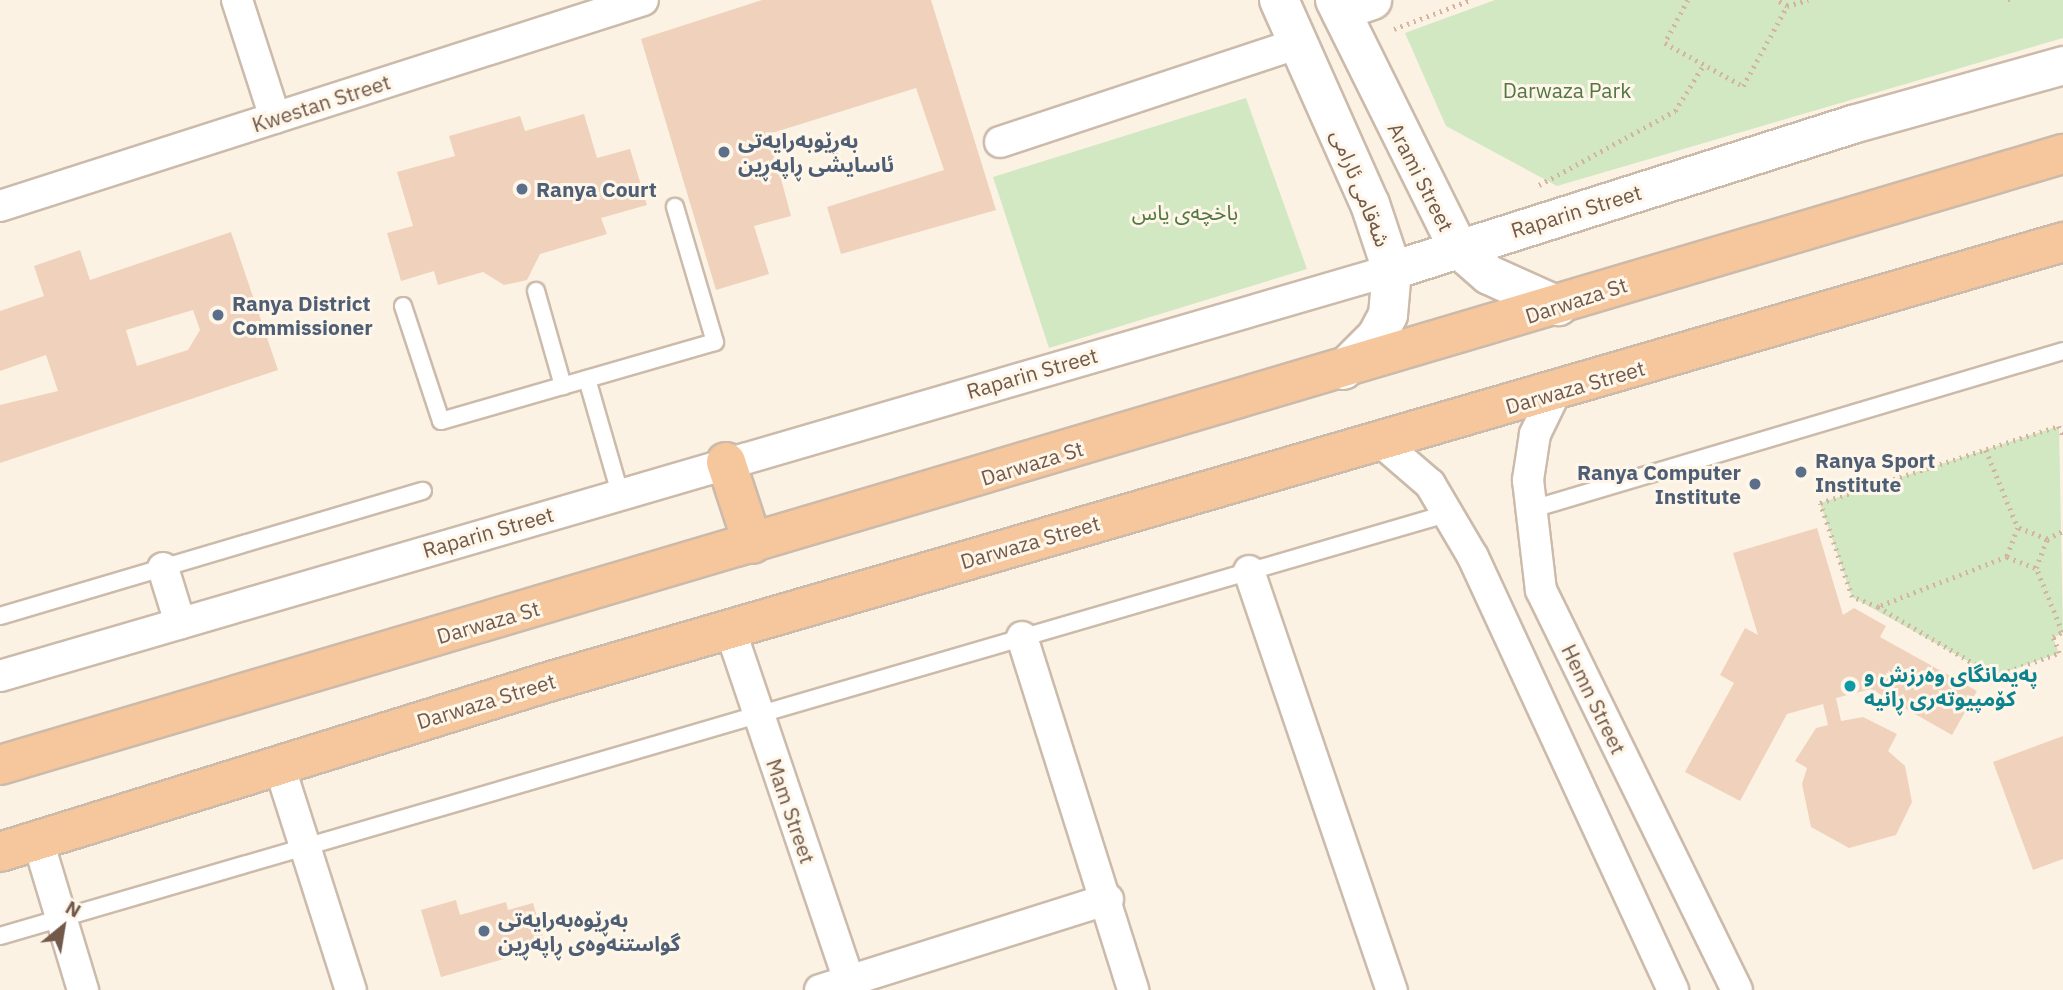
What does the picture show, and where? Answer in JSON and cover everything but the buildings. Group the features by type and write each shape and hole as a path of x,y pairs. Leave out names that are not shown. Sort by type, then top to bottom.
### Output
{"highway":[{"name":"Darwaza St","path":"0,765 1343,370 2063,154"},
{"name":"Darwaza Street","path":"0,852 279,765 2063,242"},
{"path":"726,462 753,544"}],"main road":[{"name":"شەقامی ئارامی","path":"1279,0 1370,204 1392,270 1388,315 1377,336 1343,370"},
{"name":"Arami Street","path":"1349,4 1424,189 1458,248 1489,275 1558,306"},
{"path":"1370,204 1401,209 1424,189"}],"street":[{"path":"237,0 275,118"},
{"name":"Kwestan Street","path":"0,206 643,0"},
{"path":"1000,142 1299,43"},
{"name":"Raparin Street","path":"0,676 726,462 1392,270 2063,65"},
{"name":"Hemn Street","path":"1555,393 1530,456 1528,510 1541,590 1737,990"},
{"path":"1380,441 1430,484 1449,513 1670,989"},
{"path":"163,568 180,623"},
{"path":"1249,571 1392,990"},
{"name":"Mam Street","path":"731,632 851,985"},
{"path":"1022,637 1108,899 1133,990"},
{"path":"279,765 351,990"},
{"path":"38,841 83,990"},
{"path":"820,990 851,985 1108,899"}],"lane":[{"path":"403,306 441,421 715,342 675,207"},
{"path":"536,292 563,386"},
{"path":"1528,510 2063,351"},
{"path":"587,379 620,493"},
{"path":"0,616 424,491"},
{"path":"0,936 1449,513"}],"path":[{"path":"1396,43 1390,31 1470,0"},
{"path":"1688,0 1665,43 1743,86 1787,6"},
{"path":"1776,0 1787,6 1808,0"},
{"path":"1529,190 1675,111 1704,64"},
{"path":"2063,436 2059,426 1819,503 1853,597 1878,607 1995,676 2059,653 2053,637 2062,632 2036,568 2047,539 2063,531"},
{"path":"1986,450 2018,528 2007,556"},
{"path":"2018,528 2047,539"},
{"path":"1878,607 2007,556 2036,568"}],"green space":[{"name":"Darwaza Park","path":"1495,0 2063,0 2063,38 1557,186 1446,126 1405,33"},
{"name":"باخچەی یاس","path":"1246,98 1307,269 1049,348 993,177"},
{"path":"2059,426 2063,633 2053,638 2059,653 1995,676 1852,597 1820,503"}],"place":[{"name":"بەڕێوبەرایەتی ئاسایشی ڕاپەڕین","path":"724,152"},
{"name":"Ranya Court","path":"522,189"},
{"name":"Ranya District Commissioner","path":"218,315"},
{"name":"Ranya Sport Institute","path":"1801,472"},
{"name":"Ranya Computer Institute","path":"1755,484"},
{"name":"پەیمانگای وەرزش و کۆمپیوتەری ڕانیە","path":"1850,686"},
{"name":"بەڕێوەبەرایەتی گواستنەوەی ڕاپەڕین","path":"484,931"}]}
